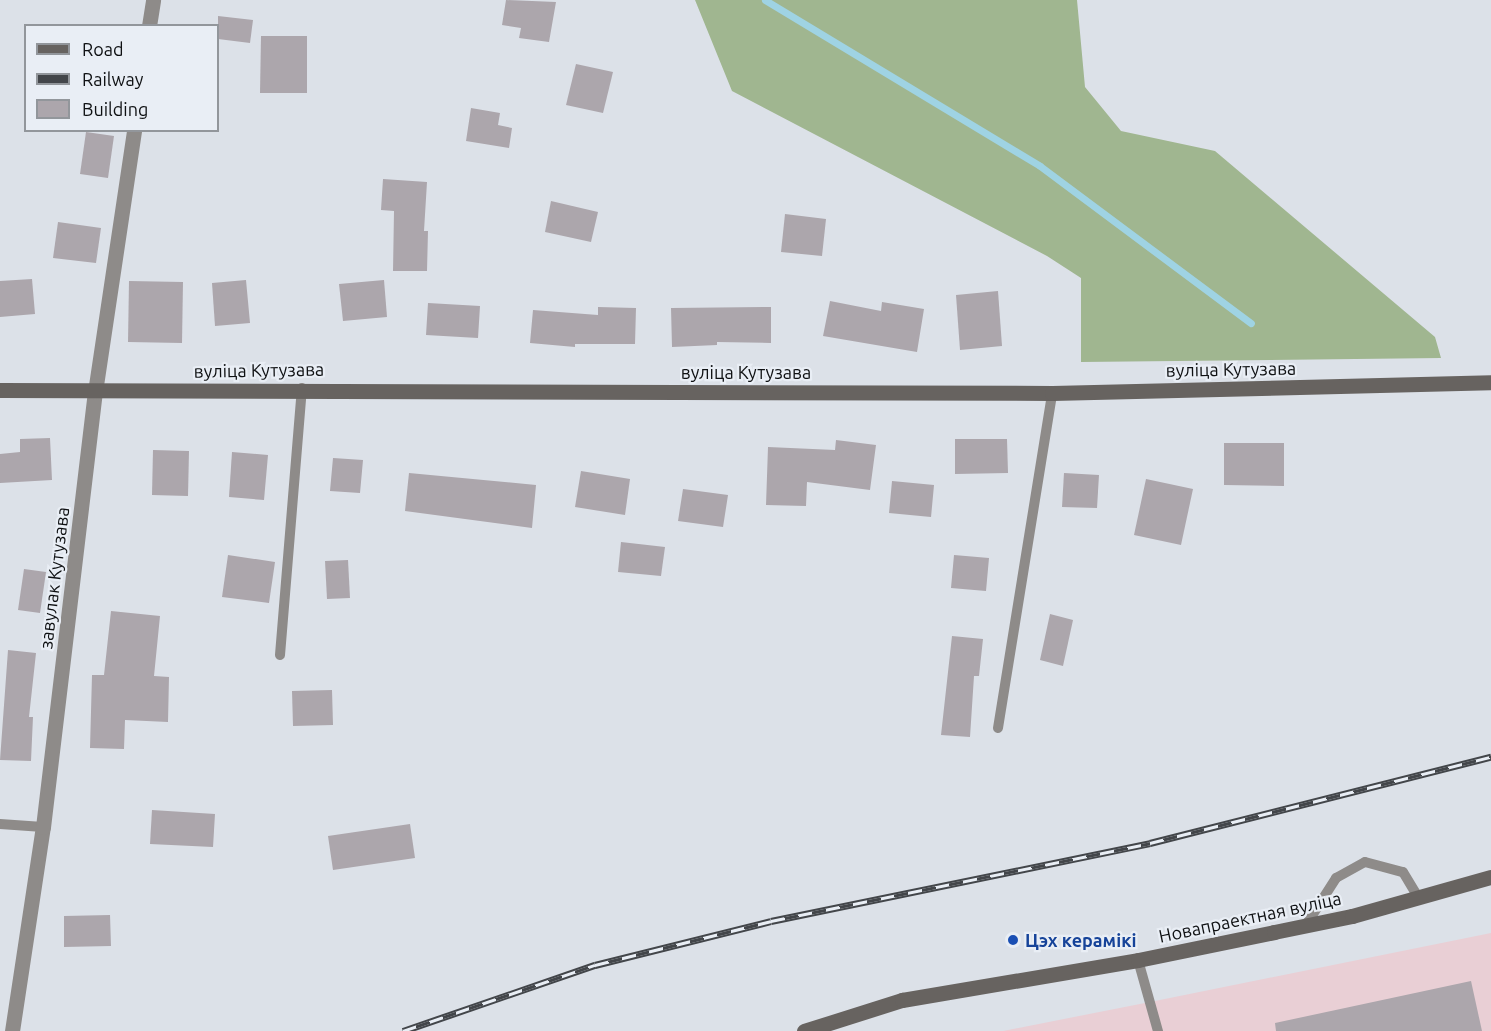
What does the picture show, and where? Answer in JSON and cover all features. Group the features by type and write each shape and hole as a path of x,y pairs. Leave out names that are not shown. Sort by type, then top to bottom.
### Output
{"main road":[{"name":"вуліца Кутузава","path":"0,390 95,392 302,388 1052,393 1491,382"},
{"name":"Новапраектная вуліца","path":"804,1031 902,1000 1138,960 1306,925 1491,877"}],"street":[{"path":"149,24 153,0"},
{"name":"завулак Кутузава","path":"12,1031 43,827 95,392 134,132"}],"lane":[{"path":"280,656 302,388"},
{"path":"998,728 1052,393"},
{"path":"0,824 43,827"},
{"path":"1306,925 1336,878 1365,862 1403,872 1418,897"},
{"path":"1138,960 1158,1031"}],"shaded area":[{"path":"1491,933 1491,1031 1003,1031 1150,1002"}],"green space":[{"path":"695,0 1077,0 1085,87 1121,131 1215,151 1435,337 1441,358 1081,362 1081,278 1047,256 732,91"}],"building":[{"path":"506,0 556,2 549,42 519,38 521,28 502,25"},
{"path":"218,16 253,20 250,43 219,39"},
{"path":"261,36 307,36 307,93 260,93"},
{"path":"576,64 613,72 603,113 566,105"},
{"path":"471,108 500,113 498,125 512,128 509,148 466,141"},
{"path":"86,132 114,136 108,178 80,174"},
{"path":"383,179 427,182 424,231 428,231 427,271 393,271 394,211 381,210"},
{"path":"551,201 598,212 591,242 545,232"},
{"path":"785,214 826,219 822,256 781,252"},
{"path":"58,222 101,228 96,263 53,258"},
{"path":"32,279 35,314 0,317 0,281"},
{"path":"246,280 250,323 215,326 212,283"},
{"path":"384,280 387,317 343,321 339,284"},
{"path":"129,281 183,282 182,343 128,342"},
{"path":"998,291 1002,346 960,350 956,295"},
{"path":"830,301 881,311 882,302 924,309 917,352 823,336"},
{"path":"428,303 480,306 478,338 426,335"},
{"path":"598,307 636,308 635,344 575,344 575,347 530,343 533,310 598,315"},
{"path":"771,307 771,343 717,342 717,345 672,347 671,308"},
{"path":"50,438 52,480 0,483 0,454 20,452 20,439"},
{"path":"955,439 1007,439 1008,473 955,474"},
{"path":"836,440 876,445 870,490 807,482 806,506 766,505 768,447 835,450"},
{"path":"1224,443 1284,443 1284,486 1224,485"},
{"path":"153,450 189,451 188,496 152,495"},
{"path":"232,452 268,455 264,500 229,497"},
{"path":"333,458 363,460 360,493 330,491"},
{"path":"581,471 630,479 625,515 575,507"},
{"path":"409,473 536,485 532,528 405,511"},
{"path":"1064,473 1099,475 1097,508 1062,507"},
{"path":"1146,479 1193,489 1181,545 1134,535"},
{"path":"892,481 934,485 931,517 889,513"},
{"path":"683,489 728,495 723,527 678,521"},
{"path":"621,542 665,547 661,576 618,572"},
{"path":"228,555 275,562 269,603 222,597"},
{"path":"954,555 989,558 986,591 951,588"},
{"path":"348,560 350,598 327,599 325,561"},
{"path":"24,569 46,572 40,613 18,610"},
{"path":"111,611 160,616 154,676 169,677 168,722 125,720 124,749 90,748 92,675 104,675"},
{"path":"1050,614 1073,620 1063,666 1040,660"},
{"path":"952,636 983,639 979,676 974,676 970,737 941,735"},
{"path":"8,650 36,653 29,717 33,717 31,761 0,760"},
{"path":"332,690 333,725 293,726 292,691"},
{"path":"152,810 215,814 213,847 150,844"},
{"path":"410,824 415,858 333,870 328,836"},
{"path":"110,915 111,946 64,947 64,916"},
{"path":"1471,981 1482,1031 1276,1031 1275,1023"}],"waterway":[{"path":"765,0 1040,166 1251,323"}],"railway":[{"path":"403,1031 595,965 771,921 1150,843 1491,757"}],"place":[{"name":"Цэх керамікі","path":"1013,940"}]}
